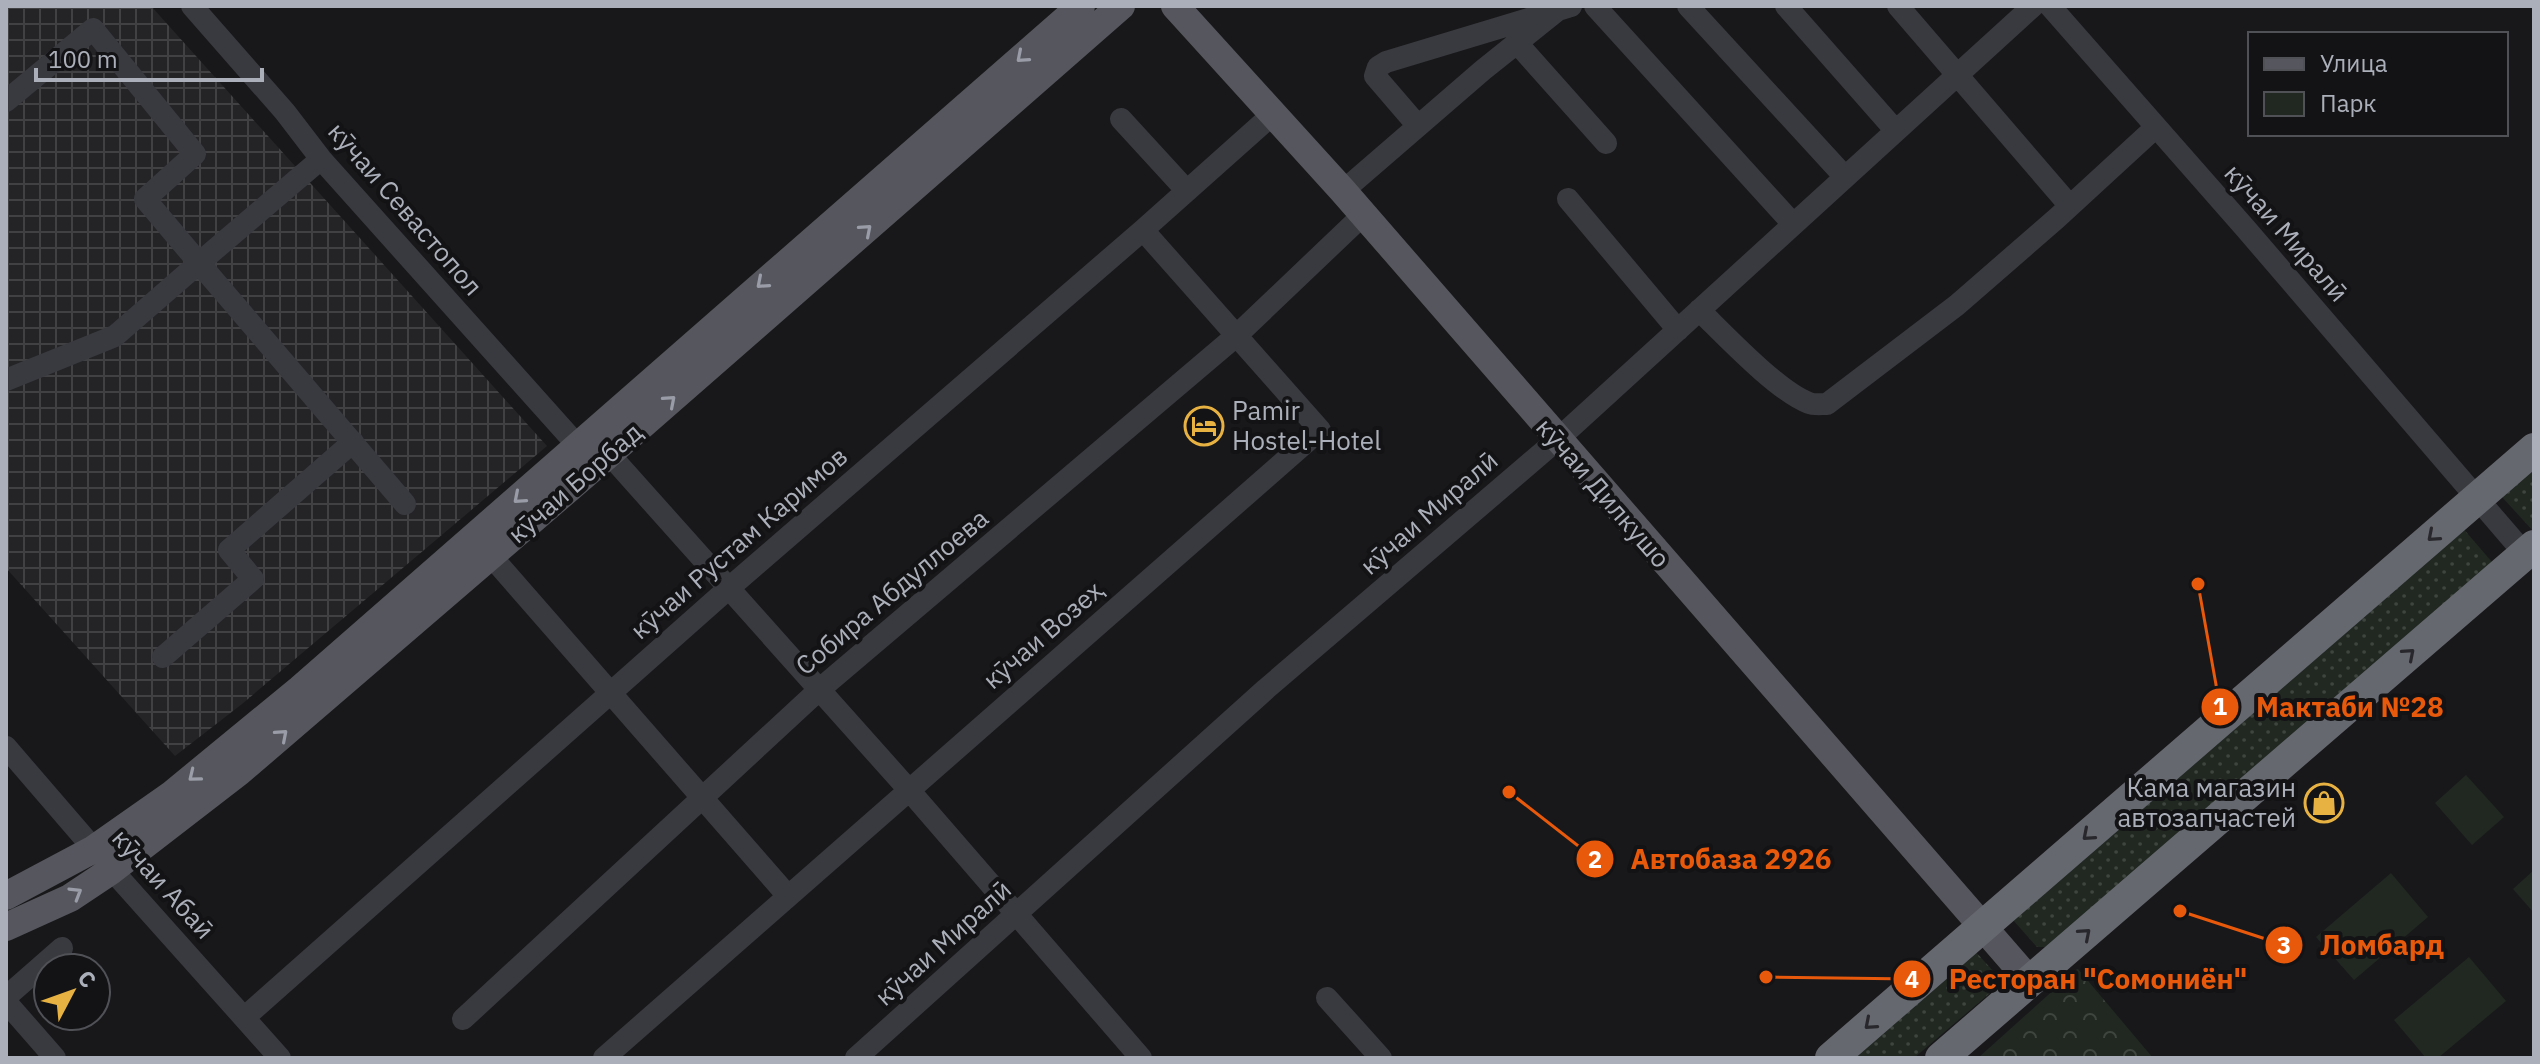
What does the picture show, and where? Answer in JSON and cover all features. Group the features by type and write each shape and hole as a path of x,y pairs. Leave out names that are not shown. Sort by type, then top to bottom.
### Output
{"highway":[{"path":"1831,1058 2534,449"},
{"path":"1941,1058 2529,550"}],"main road":[{"name":"кӯчаи Борбад","path":"6,927 70,898 103,860 171,795 300,689 1081,6"},
{"name":"кӯчаи Борбад","path":"6,896 103,860 239,772 609,454 1121,6"},
{"name":"кӯчаи Дилкушо","path":"1175,6 1343,191 2030,981"}],"street":[{"name":"кӯчаи Севастопол","path":"192,6 285,112 321,159 578,446"},
{"path":"1595,6 1793,224"},
{"path":"1688,6 1845,177"},
{"path":"1786,6 1896,131"},
{"path":"1898,6 2070,206"},
{"name":"кӯчаи Миралӣ","path":"856,1058 1266,689 1557,440 2033,6"},
{"name":"кӯчаи Миралӣ","path":"2050,6 2476,499 2529,550"},
{"path":"1343,191 1517,43 1564,8"},
{"path":"1418,126 1375,76 1378,67 1564,8"},
{"path":"6,101 93,29 195,154 145,199 405,504"},
{"path":"1517,43 1606,143"},
{"name":"кӯчаи Рустам Каримов","path":"245,1017 729,588 1273,114"},
{"path":"1121,119 1187,191"},
{"path":"1699,310 1752,361 1795,396 1811,404 1827,404 1957,305 2156,127"},
{"path":"6,380 115,336 321,159"},
{"path":"1568,199 1678,330"},
{"name":"Собира Абдуллоева","path":"463,1019 820,689 1236,336 1363,215"},
{"name":"кӯчаи Возеҳ","path":"604,1058 1320,430 1143,230"},
{"path":"163,657 253,579 229,550 353,442"},
{"path":"609,454 909,790 1141,1058"},
{"path":"491,556 788,896"},
{"name":"кӯчаи Абаӣ","path":"6,747 280,1058"},
{"path":"55,1058 6,1000 62,948"},
{"path":"1327,998 1381,1058"}],"shaded area":[{"path":"6,6 151,6 547,446 242,704 175,756 6,568"}],"green space":[{"path":"2534,469 2534,532 2502,497"},
{"path":"2461,526 2492,562 2049,947 2037,947 2013,920"},
{"path":"2466,775 2504,817 2472,845 2435,803"},
{"path":"2534,870 2534,913 2513,889"},
{"path":"2391,873 2428,917 2354,980 2316,937"},
{"path":"1975,951 2003,982 1914,1058 1853,1058"},
{"path":"2469,957 2506,1001 2438,1058 2426,1058 2394,1020"},
{"path":"2077,969 2153,1058 1978,1058"}],"place":[{"name":"Pamir Hostel-Hotel","path":"1204,426"},
{"name":"Мактаби №28","path":"2198,584"},
{"name":"Автобаза 2926","path":"1509,792"},
{"name":"Кама магазин автозапчастей","path":"2324,803"},
{"name":"Ломбард","path":"2180,911"},
{"name":"Ресторан \"Сомониён\"","path":"1766,977"}]}
